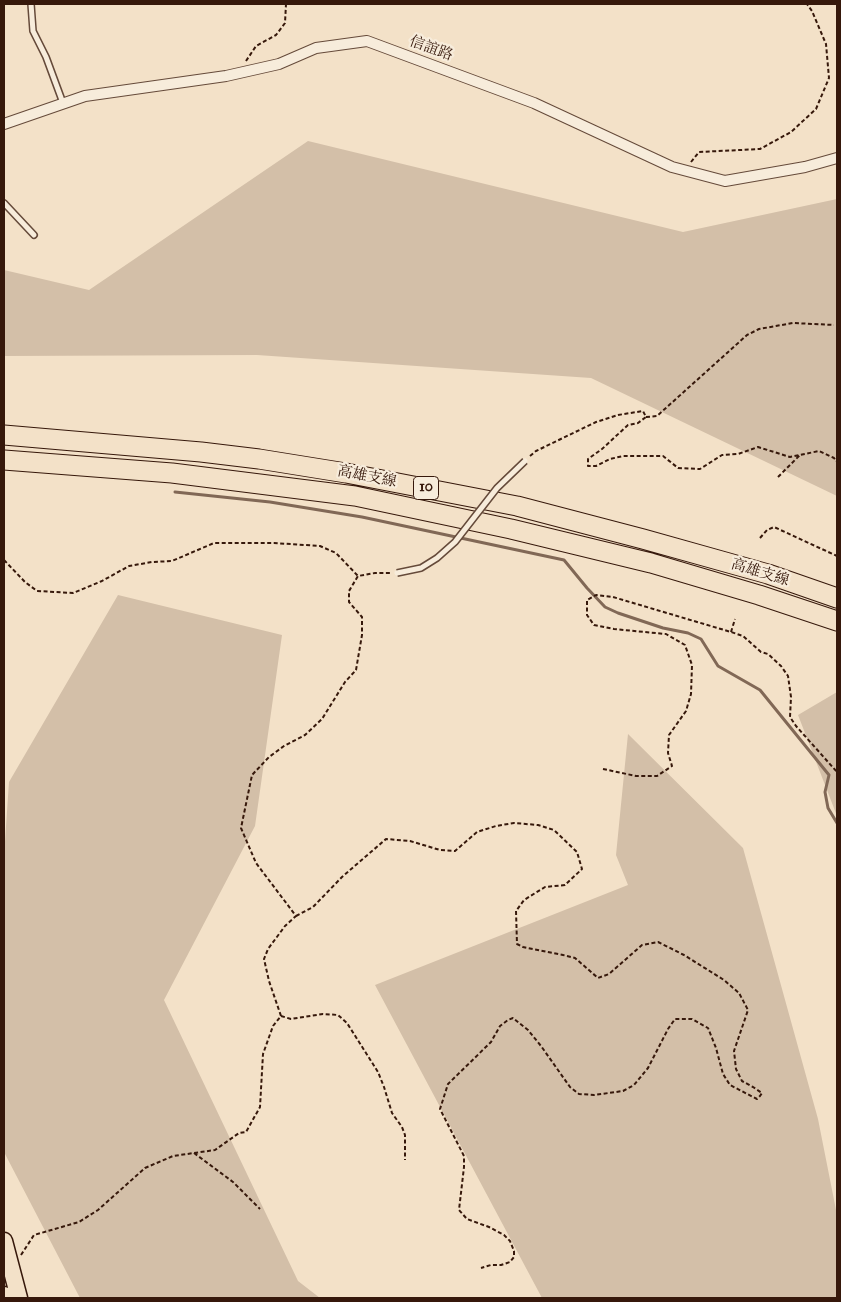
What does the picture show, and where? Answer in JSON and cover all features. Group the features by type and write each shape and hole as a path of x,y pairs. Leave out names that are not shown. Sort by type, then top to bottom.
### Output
{"highway":[{"name":"高雄支線","path":"4,435 201,452 259,459 346,473 517,506 758,572 837,598"},
{"name":"高雄支線","path":"4,460 172,473 354,496 511,529 651,563 759,595 837,621"}],"main road":[{"path":"4,1241 19,1298"}],"street":[{"name":"信誼路","path":"4,124 85,96 237,74 278,64 316,48 367,41 534,103 672,167 724,181 805,167 837,158"}],"lane":[{"path":"31,4 34,31 63,104"},
{"path":"4,203 34,234"},
{"path":"397,574 421,568 455,542 497,488 525,460"}],"path":[{"path":"237,74 256,46 276,36 285,23 286,4"},
{"path":"685,170 699,152 760,148 791,132 816,109 829,78 826,44 812,11 807,4"},
{"path":"834,325 793,323 759,329 747,335 657,416 646,417 638,423 628,425 588,459 588,466 596,466 610,459 623,456 663,456 678,468 700,469 722,455 738,454 758,448 790,456 800,456 819,451 834,458 837,462"},
{"path":"525,460 536,451 596,422 618,415 643,411 646,417"},
{"path":"778,477 800,456"},
{"path":"760,538 767,530 774,527 837,556"},
{"path":"4,560 24,582 37,591 73,593 102,581 129,566 172,561 214,544 274,543 320,546 336,554 358,576"},
{"path":"296,916 256,863 240,828 252,775 269,757 304,734 322,719 345,682 356,670 362,635 362,617 349,602 349,591 358,576 375,573 397,574"},
{"path":"603,769 636,776 657,776 672,766 668,753 669,735 686,711 691,694 692,665 685,645 666,634 594,625 587,615 587,600 596,595 613,597 743,636 761,652 768,654 788,676 791,697 790,717 837,772"},
{"path":"731,632 734,620"},
{"path":"281,1016 264,959 268,950 296,916 313,907 342,877 386,839 410,840 440,850 455,851 478,832 514,823 538,825 554,830 577,852 582,869 565,884 545,888 524,900 516,911 516,944 575,958 598,978 608,974 642,945 658,942 684,955 724,980 739,993 748,1010 734,1051 736,1068 742,1081 762,1093 757,1099 730,1084 723,1074 708,1028 692,1019 675,1019 648,1068 634,1085 624,1091 594,1095 579,1094 570,1087 528,1030 513,1018 500,1026 491,1042 448,1084 440,1109 464,1156 459,1210 467,1219 504,1235 510,1241 514,1251 514,1257 510,1262 481,1268"},
{"path":"281,1016 291,1019 323,1014 338,1015 347,1023 378,1072 392,1113 402,1127 405,1135 405,1160"},
{"path":"12,1270 34,1235 79,1222 98,1210 145,1168 174,1156 215,1150 238,1133 246,1132 260,1107 262,1054 273,1026 281,1016"},
{"path":"194,1153 233,1182 260,1209"}],"shaded area":[{"path":"308,141 683,232 837,199 837,496 591,378 257,355 4,356 4,270 89,290"},
{"path":"118,595 282,635 255,826 164,1000 298,1281 320,1298 80,1298 4,1152 4,856 9,782"},
{"path":"837,692 837,816 798,715"},
{"path":"628,734 743,848 818,1119 837,1215 837,1298 542,1298 375,985 628,885 616,855"}],"waterway":[{"path":"175,492 270,502 362,517 564,560 605,607 618,613 663,628 688,633 701,639 718,666 760,690 829,775 825,792 828,808 837,823"}]}
